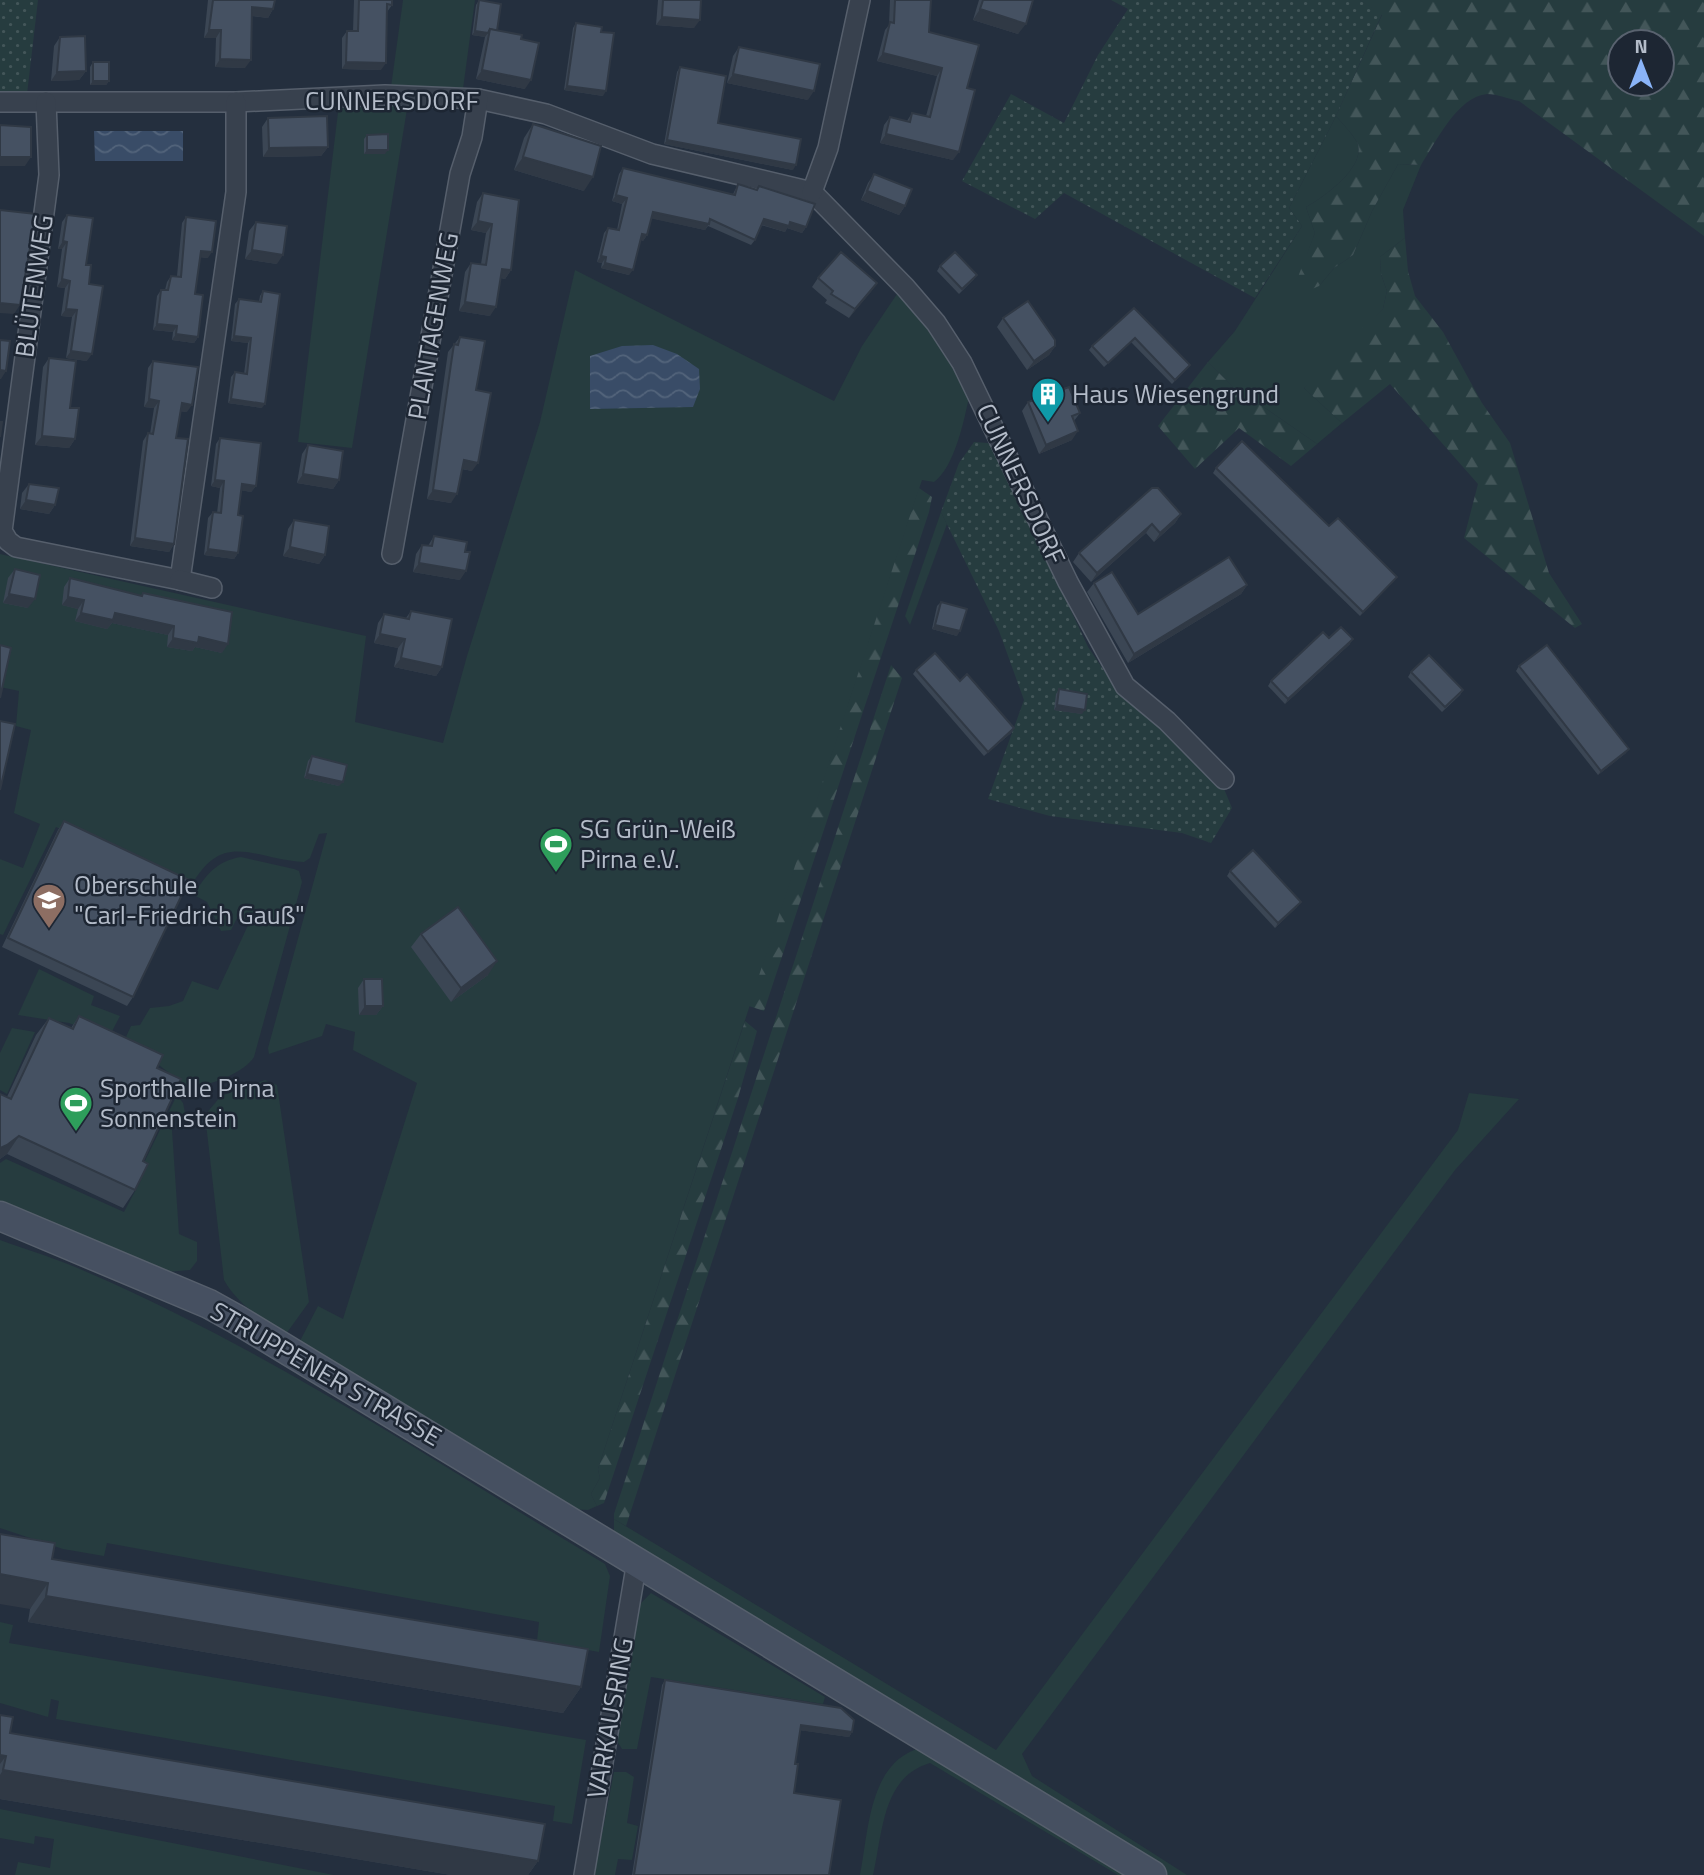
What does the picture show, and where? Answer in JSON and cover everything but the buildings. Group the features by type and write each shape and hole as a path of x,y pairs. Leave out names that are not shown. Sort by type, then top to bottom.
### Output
{"main road":[{"name":"STRUPPENER STRASSE","path":"0,1216 209,1304 236,1318 1152,1875"}],"street":[{"path":"812,192 828,148 860,0"},
{"name":"CUNNERSDORF","path":"0,102 236,102 384,96 478,99 546,114 652,154 812,192 905,287 936,323 962,363 1068,582 1125,686 1167,721 1224,779"},
{"name":"PLANTAGENWEG","path":"392,554 460,174 472,137 478,99"},
{"path":"180,580 236,192 236,102"},
{"name":"BLÜTENWEG","path":"46,103 49,175 2,531 16,547 212,588"},
{"name":"VARKAUSRING","path":"584,1875 637,1561"}],"green space":[{"path":"0,0 38,0 27,94 0,94"},
{"path":"403,0 475,0 463,89 391,87"},
{"path":"1111,0 1360,0 1382,14 1336,116 1289,208 1302,226 1255,298 1064,193 1035,219 962,181 1011,94 1064,123 1098,55 1128,9"},
{"path":"1360,0 1704,0 1704,236 1519,101 1487,94 1466,103 1457,112 1440,133 1421,165 1398,164 1372,211 1353,255 1334,268 1319,286 1301,294 1298,277 1315,233 1306,207 1342,180 1356,161 1359,151 1357,142 1336,116 1382,15"},
{"path":"408,103 352,448 298,442 339,104"},
{"path":"1336,116 1357,142 1359,151 1356,161 1342,180 1306,207 1315,233 1307,255 1319,286 1334,268 1353,255 1372,211 1398,164 1421,165 1403,210 1405,238 1380,257 1381,274 1387,291 1383,309 1304,388 1342,423 1317,444 1262,406 1245,399 1208,362 1235,331 1302,226 1289,208"},
{"path":"1405,238 1408,271 1415,296 1443,332 1482,403 1510,443 1549,573 1582,624 1575,628 1464,538 1478,484 1390,384 1342,423 1304,388 1325,362 1383,309 1387,291 1381,274 1380,257"},
{"name":"SG Grün-Weiß Pirna e.V.","path":"575,270 834,401 862,346 897,294 931,333 970,392 958,441 948,465 934,482 922,480 598,1469 600,1478 591,1494 597,1506 588,1510 572,1509 300,1341 318,1306 343,1319 417,1083 353,1050 355,1032 326,1024 322,1036 269,1054 268,1048 327,833 319,834 310,858 304,862 253,853 225,853 213,859 200,872 188,892 187,886 56,827 3,935 0,934 0,859 23,868 40,824 14,813 31,730 16,726 19,691 0,687 0,554 366,636 355,722 443,743 467,656 540,422"},
{"path":"1208,362 1245,399 1262,406 1317,444 1291,466 1239,428 1195,469 1158,426"},
{"path":"974,442 988,443 999,456 1088,647 1118,691 1156,721 1222,784 1232,808 1211,843 1182,833 1050,816 988,799 1024,700 999,631 941,512 959,463"},
{"path":"919,488 932,497 929,512 764,1011 749,1006"},
{"path":"941,512 947,524 910,625 905,616"},
{"path":"891,665 902,678 626,1526 614,1519 614,1514"},
{"path":"241,857 299,871 302,882 254,1057 242,1069 223,1079 202,1085 185,1085 130,1043 126,1037 131,1026 140,1025 150,1008 183,1001 192,981 218,990 250,921 238,916 231,930 221,931 207,902 194,895 213,870 225,862"},
{"path":"39,969 94,996 91,1005 120,1016 108,1039 69,1023 18,1015"},
{"path":"745,1021 757,1031 738,1098 604,1503 597,1506 591,1494 600,1478 598,1469"},
{"path":"12,1028 35,1032 7,1094 0,1090 0,1053"},
{"path":"265,1080 277,1085 309,1302 286,1334 244,1304 224,1280 205,1115 221,1096"},
{"path":"1469,1093 1519,1099 1455,1170 1022,1754 1032,1776 1187,1875 1167,1875 614,1531 614,1519 996,1750 1458,1130"},
{"path":"177,1095 183,1103 187,1123 171,1115 179,1234 197,1242 197,1261 190,1270 167,1272 0,1203 0,1163 6,1159 124,1212 141,1180 137,1177"},
{"path":"0,1240 78,1268 222,1337 352,1410 605,1564 610,1576 599,1652 537,1641 539,1622 107,1543 104,1556 63,1549 0,1528"},
{"path":"651,1593 825,1697 823,1704 651,1677 637,1749 622,1749 617,1741 638,1606"},
{"path":"0,1622 13,1625 9,1643 586,1740 572,1824 553,1821 555,1806 56,1719 59,1701 51,1699 48,1717 0,1703"},
{"path":"924,1747 1134,1875 1118,1875 930,1763 914,1770 902,1780 887,1808 873,1875 860,1875 870,1817 882,1781 892,1766 906,1754"},
{"path":"614,1772 626,1772 634,1777 627,1823 638,1826 632,1860 618,1859 615,1875 594,1875"},
{"path":"0,1809 334,1875 15,1875 18,1862 50,1868 54,1839 35,1836 34,1844 0,1838"}],"water":[{"path":"94,131 183,131 183,161 95,161"},
{"path":"653,345 677,354 699,369 700,389 693,407 590,409 590,356 622,346"}],"place":[{"name":"Haus Wiesengrund","path":"1048,424"},
{"name":"SG Grün-Weiß Pirna e.V.","path":"556,874"},
{"name":"Oberschule \"Carl-Friedrich Gauß\"","path":"49,930"},
{"name":"Sporthalle Pirna Sonnenstein","path":"76,1133"}]}
